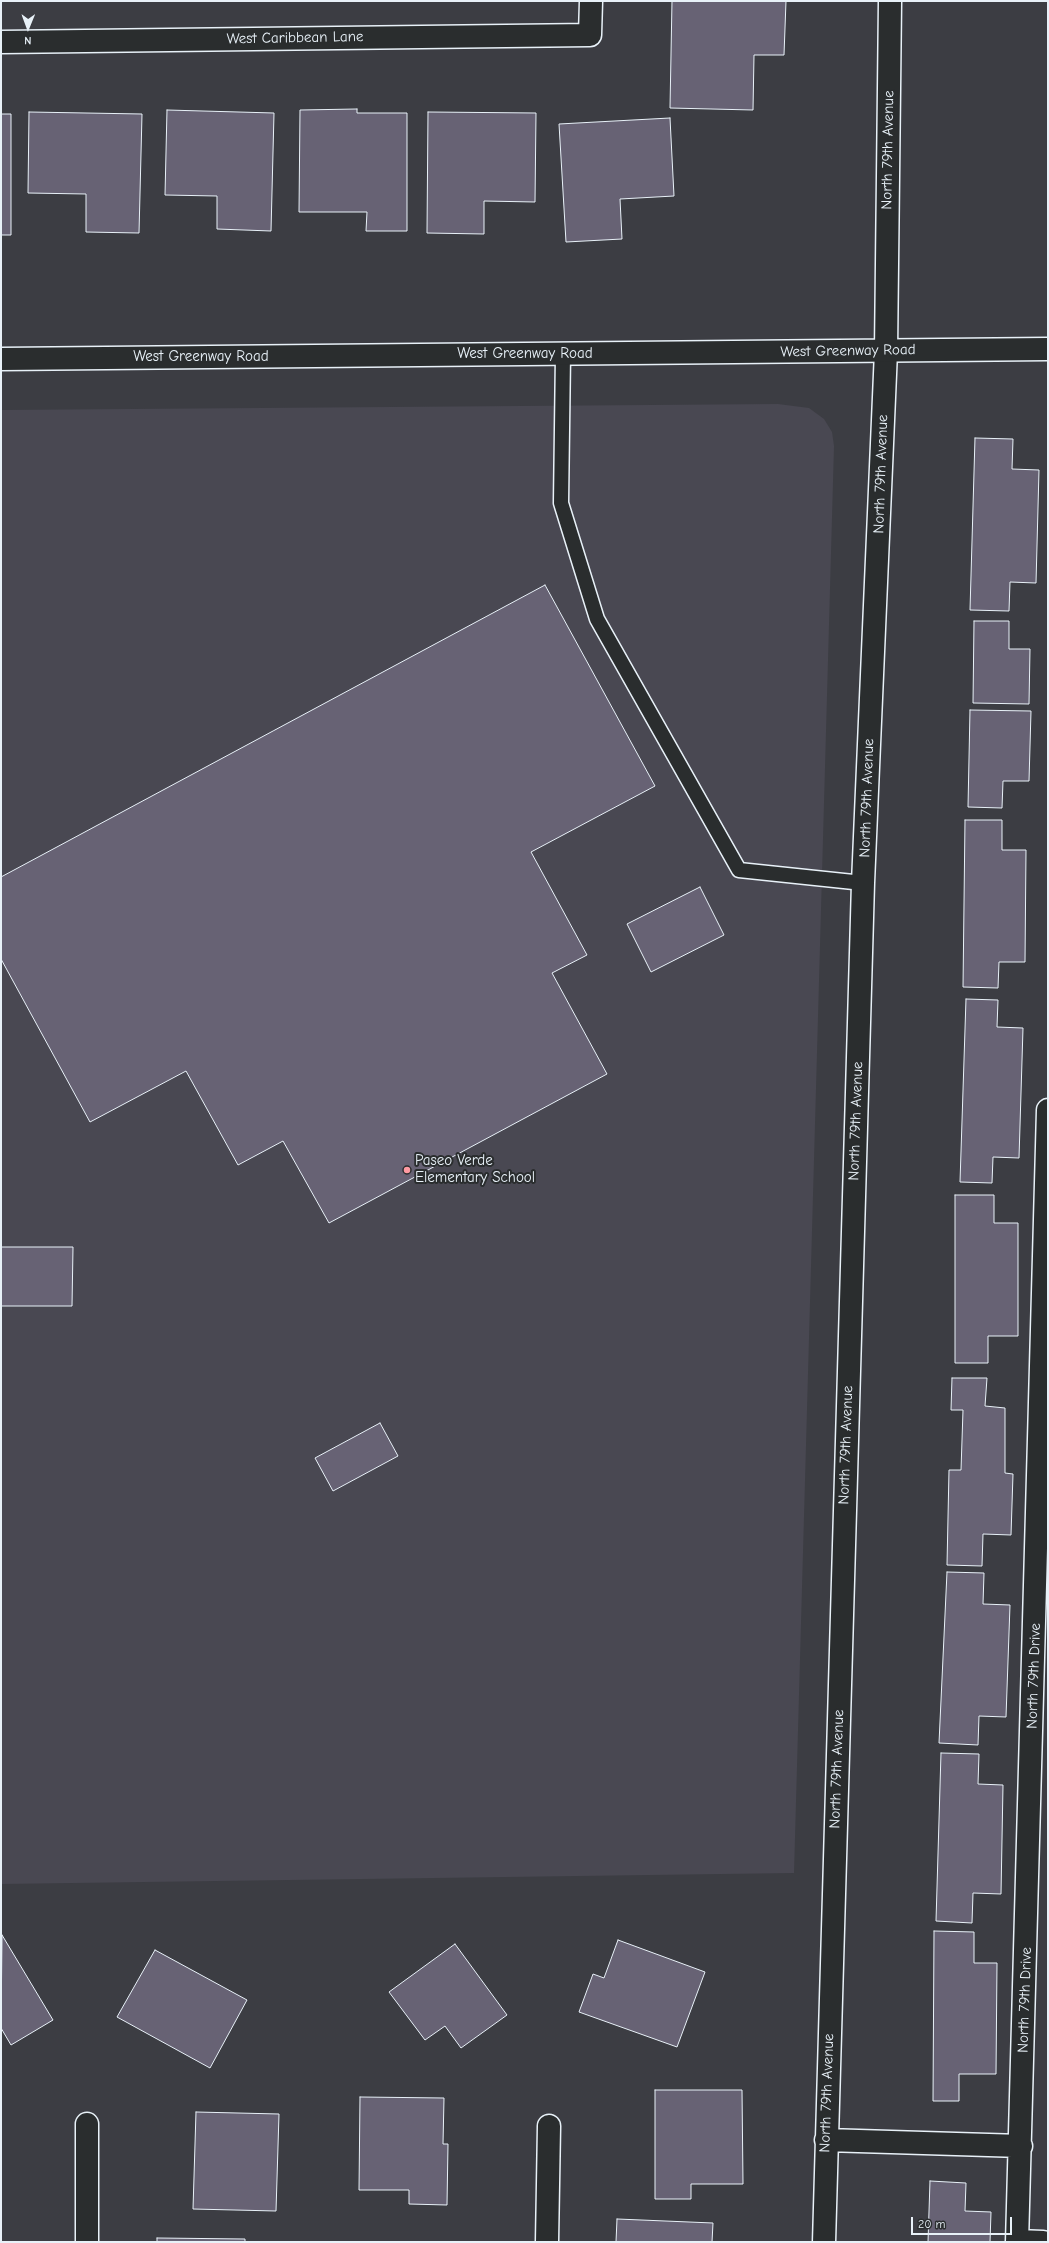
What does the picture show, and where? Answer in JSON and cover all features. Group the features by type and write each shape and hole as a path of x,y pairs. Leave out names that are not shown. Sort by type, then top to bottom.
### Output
{"street":[{"name":"West Caribbean Lane","path":"1,42 590,34 591,1"},
{"name":"North 79th Avenue","path":"824,2242 863,883 886,351 890,1"},
{"name":"West Greenway Road","path":"1,359 1048,349"},
{"name":"North 79th Drive","path":"1018,2242 1048,1110"},
{"path":"87,2124 87,2242"},
{"path":"547,2242 549,2126"},
{"path":"826,2140 1020,2146"},
{"path":"1018,2242 1043,2242"}],"lane":[{"path":"563,354 561,503 596,619 739,870 863,883"}],"shaded area":[{"name":"Paseo Verde Elementary School","path":"778,404 809,408 824,419 832,432 834,446 794,1873 1,1884 1,410"}],"building":[{"path":"672,1 786,1 784,55 754,55 753,110 670,108"},
{"path":"357,109 357,113 407,113 407,231 366,231 367,212 299,212 300,110"},
{"path":"167,110 274,113 271,231 217,229 217,196 165,195"},
{"path":"29,112 142,114 139,233 86,232 86,194 28,193"},
{"path":"428,112 536,113 535,202 484,201 484,234 427,233"},
{"path":"1,114 11,114 11,235 1,235"},
{"path":"670,118 674,196 620,199 622,239 566,242 559,124"},
{"path":"975,438 1013,439 1012,469 1039,470 1036,583 1010,582 1009,611 970,610"},
{"path":"545,585 655,786 531,852 587,955 552,973 607,1074 329,1223 283,1141 238,1165 186,1071 90,1122 1,959 1,877"},
{"path":"974,621 1009,621 1009,649 1030,649 1029,704 973,703"},
{"path":"970,710 1031,711 1029,781 1003,781 1002,808 968,807"},
{"path":"965,820 1002,820 1002,850 1026,850 1025,962 999,962 998,988 963,987"},
{"path":"700,887 724,935 651,972 627,924"},
{"path":"966,999 998,1000 997,1027 1023,1028 1019,1158 993,1157 992,1183 960,1182"},
{"path":"955,1195 994,1195 994,1223 1018,1223 1018,1336 988,1336 988,1363 955,1363"},
{"path":"1,1247 73,1247 72,1306 1,1306"},
{"path":"952,1378 987,1378 985,1406 1005,1408 1005,1473 1013,1474 1011,1535 983,1534 982,1566 947,1565 949,1470 961,1470 963,1410 951,1410"},
{"path":"380,1423 398,1456 333,1491 315,1458"},
{"path":"947,1572 984,1573 983,1604 1010,1605 1006,1717 979,1716 978,1745 939,1743"},
{"path":"941,1753 979,1754 978,1784 1003,1785 1001,1894 973,1893 972,1923 936,1921"},
{"path":"934,1931 974,1932 974,1963 997,1963 996,2074 959,2074 959,2101 933,2101"},
{"path":"2,1935 53,2020 11,2045 1,2028"},
{"path":"618,1940 705,1972 677,2047 579,2012 593,1974 604,1978"},
{"path":"455,1944 507,2015 461,2048 445,2026 425,2040 389,1992"},
{"path":"155,1950 247,2000 210,2068 117,2017"},
{"path":"655,2090 742,2090 743,2184 691,2184 691,2199 655,2199"},
{"path":"360,2097 444,2098 443,2144 448,2144 447,2205 409,2204 409,2190 359,2190"},
{"path":"196,2112 279,2114 276,2211 193,2209"},
{"path":"930,2181 966,2183 965,2211 991,2212 990,2242 928,2242"},
{"path":"617,2219 713,2223 712,2242 616,2242"},
{"path":"157,2238 245,2239 245,2242 157,2242"}],"place":[{"name":"Paseo Verde Elementary School","path":"407,1170"}]}
